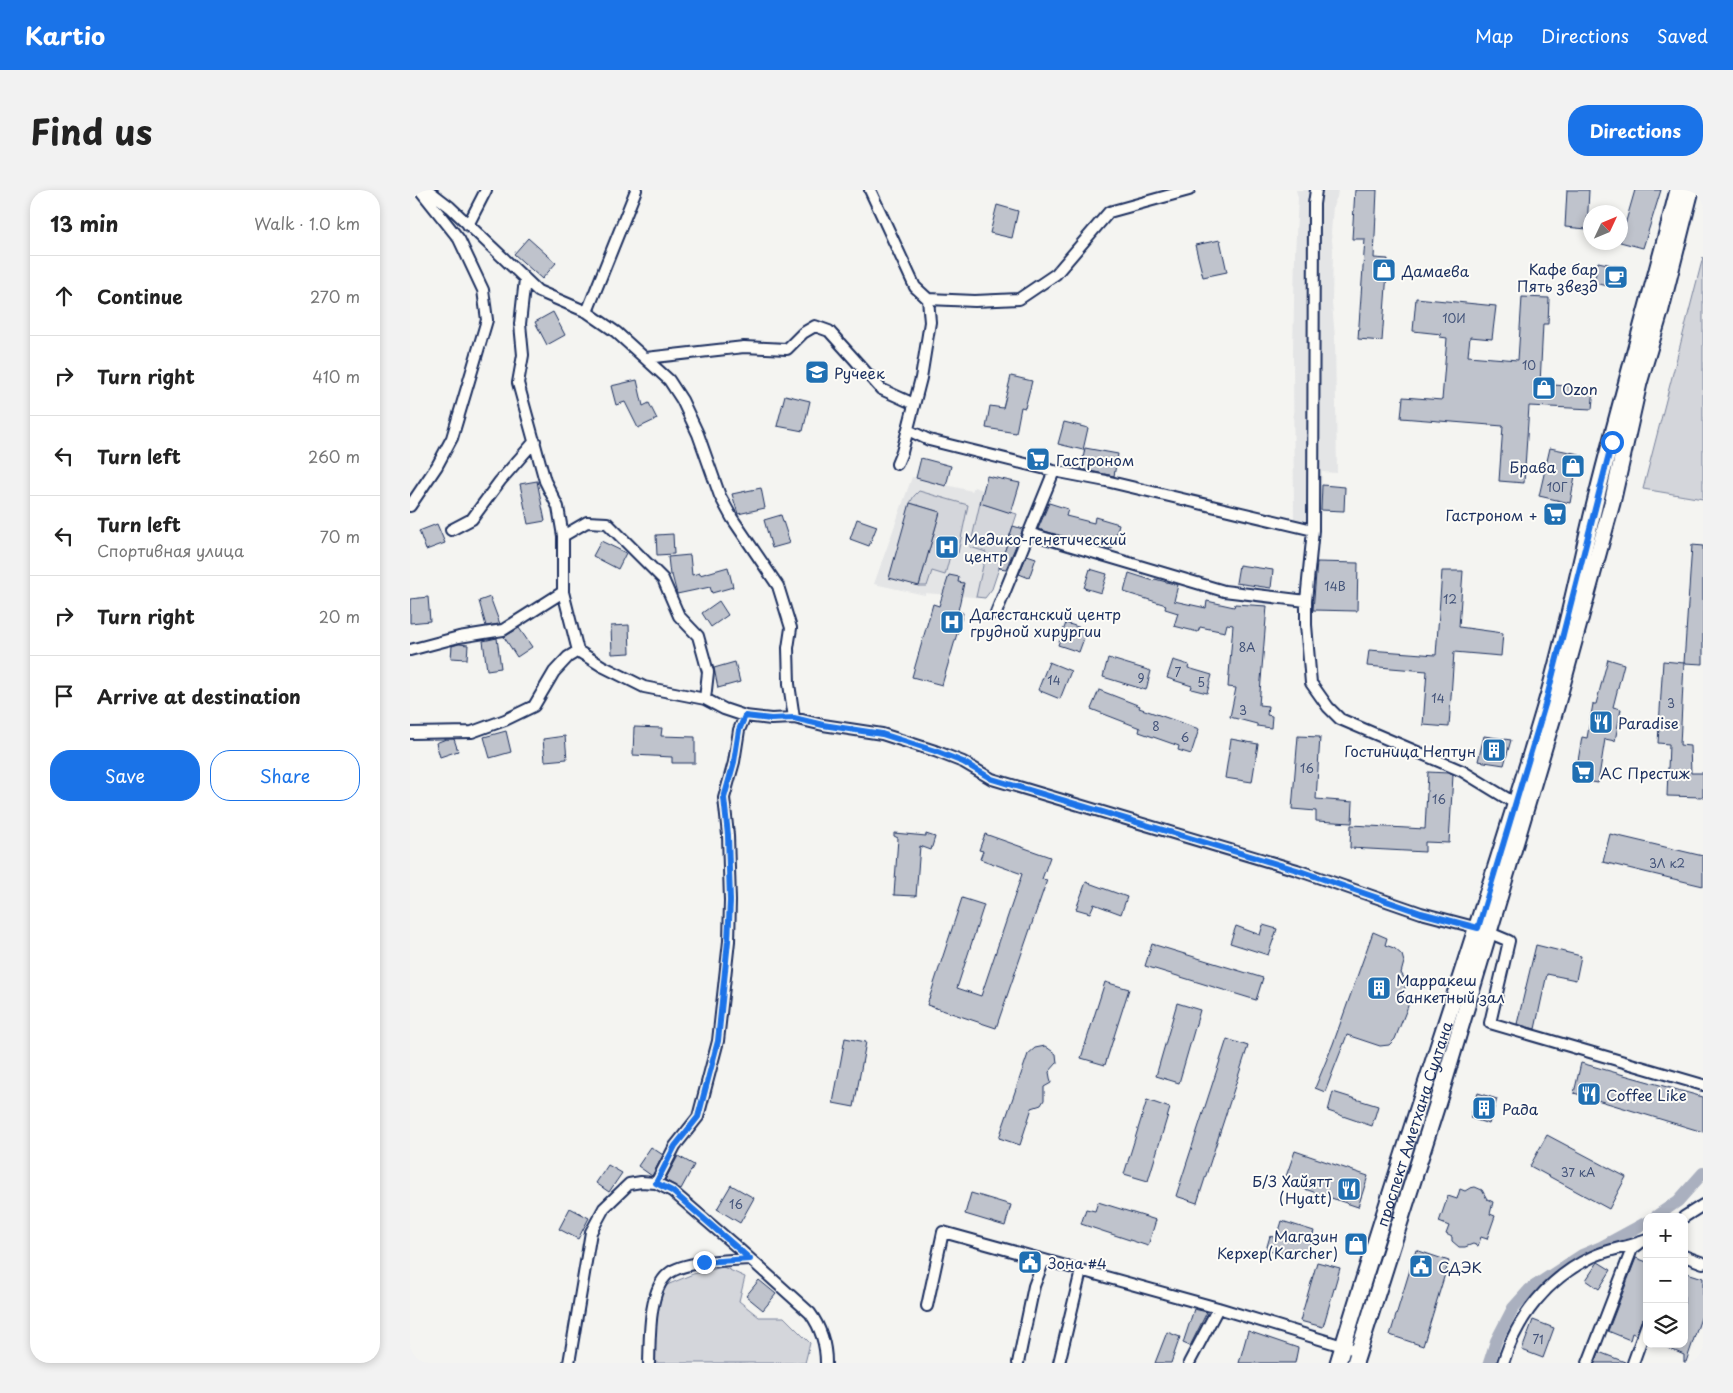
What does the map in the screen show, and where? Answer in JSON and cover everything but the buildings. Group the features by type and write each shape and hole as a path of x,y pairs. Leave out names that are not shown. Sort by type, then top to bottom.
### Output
{"main road":[{"name":"проспект Аметхана Султана","path":"1338,1363 1484,930 1520,807 1596,500 1678,190"},
{"path":"1520,807 1588,592 1623,456 1639,383 1661,309 1690,190"},
{"path":"1357,1357 1484,930"}],"street":[{"path":"410,506 437,466 452,438 487,320 483,290 459,240 420,190"},
{"path":"428,190 450,207 538,291 587,312 646,358 669,380 682,400 698,434 720,496 732,518 778,586 791,628 788,648 789,684 794,718"},
{"path":"468,225 486,190"},
{"path":"587,312 636,190"},
{"path":"870,190 915,287 928,299 976,301 1019,299 1056,274 1109,212 1189,190"},
{"path":"1316,190 1314,204 1313,530 1306,601 1311,683 1328,707 1340,719 1462,771 1520,807"},
{"path":"525,279 520,324 523,355 518,383 546,481 558,507 563,536 563,592 578,651 602,666 644,687 704,699 724,709 745,716 771,719 794,718 910,741 963,762 992,779 1297,870 1421,913 1484,930 1509,941 1490,1023 1703,1085"},
{"path":"897,464 902,452 921,378 930,322 928,299"},
{"path":"646,358 744,347 787,349 803,333 815,326 828,331 880,389 914,404"},
{"path":"908,430 929,440 1054,471 1106,481 1313,530"},
{"path":"451,530 472,519 500,481 535,441"},
{"path":"996,612 1054,471"},
{"path":"563,536 587,522 607,523 663,579 679,616 698,636 708,672 704,699"},
{"path":"1028,532 1224,591 1306,601"},
{"path":"410,650 459,637 503,630 563,592"},
{"path":"410,733 472,732 527,710 534,706 559,667 568,657 578,651"},
{"path":"656,1183 675,1146 698,1117 718,1041 728,950 730,901 728,835 724,798 734,762 739,730 745,716"},
{"path":"569,1363 591,1232 604,1208 628,1184 642,1182 656,1183 672,1191 810,1313 818,1324 823,1338 826,1363"},
{"path":"1688,1214 1703,1204"},
{"path":"927,1306 943,1232 1218,1308 1343,1346 1357,1357"},
{"path":"1504,1363 1520,1322 1549,1286 1568,1271 1592,1257 1643,1241"},
{"path":"1588,1363 1632,1249 1643,1242"},
{"path":"1688,1257 1703,1263"},
{"path":"649,1363 651,1317 661,1282 668,1274 679,1268 704,1262 750,1259"},
{"path":"1018,1363 1034,1286 1044,1260"},
{"path":"1059,1363 1081,1270"},
{"path":"1189,1363 1218,1308"},
{"path":"1633,1363 1643,1335"}],"shaded area":[{"path":"1296,190 1338,190 1333,206 1331,233 1333,249 1332,303 1335,338 1337,473 1322,472 1320,522 1294,522 1293,352 1298,198"},
{"path":"1703,257 1703,499 1643,489"},
{"name":"Медико-генетический центр","path":"912,477 972,491 974,487 983,490 980,503 1017,514 992,589 985,598 925,593 925,595 874,584"},
{"path":"919,491 968,505 958,553 951,552 945,575 932,571 927,586 919,586 940,512 910,503"},
{"path":"980,503 1017,514 992,589 985,598 976,597 986,552 970,547"},
{"path":"723,1267 745,1277 739,1301 759,1317 784,1317 810,1343 805,1363 650,1363 654,1308 667,1285 693,1274"}],"waterway":[{"path":"1661,1213 1678,1201 1703,1173"},
{"path":"1489,1363 1496,1341 1513,1308 1530,1289 1582,1255 1643,1224"}],"place":[{"name":"Дамаева","path":"1384,270"},
{"name":"Кафе бар Пять звезд","path":"1616,277"},
{"name":"Ручеек","path":"817,372"},
{"name":"Ozon","path":"1544,388"},
{"name":"Гастроном","path":"1038,459"},
{"name":"Брава","path":"1573,466"},
{"name":"Гастроном +","path":"1555,514"},
{"name":"Медико-генетический центр","path":"947,547"},
{"name":"Дагестанский центр грудной хирургии","path":"952,622"},
{"name":"Paradise","path":"1601,722"},
{"name":"Гостиница Нептун","path":"1494,750"},
{"name":"АС Престиж","path":"1583,772"},
{"name":"Марракеш банкетный зал","path":"1379,988"},
{"name":"Coffee Like","path":"1589,1094"},
{"name":"Рада","path":"1484,1108"},
{"name":"Б/З Хайятт (Hyatt)","path":"1349,1189"},
{"name":"Магазин Керхер(Karcher)","path":"1356,1244"},
{"name":"Зона #4","path":"1030,1262"},
{"name":"СДЭК","path":"1421,1266"}],"route":[{"path":"704,1262 750,1259 672,1191 656,1183 675,1146 698,1117 718,1041 730,901 730,867 724,798 734,762 739,730 745,716 771,719 794,718 910,741 963,762 992,779 1297,870 1377,896 1421,913 1478,928 1545,705 1612,442"}]}
